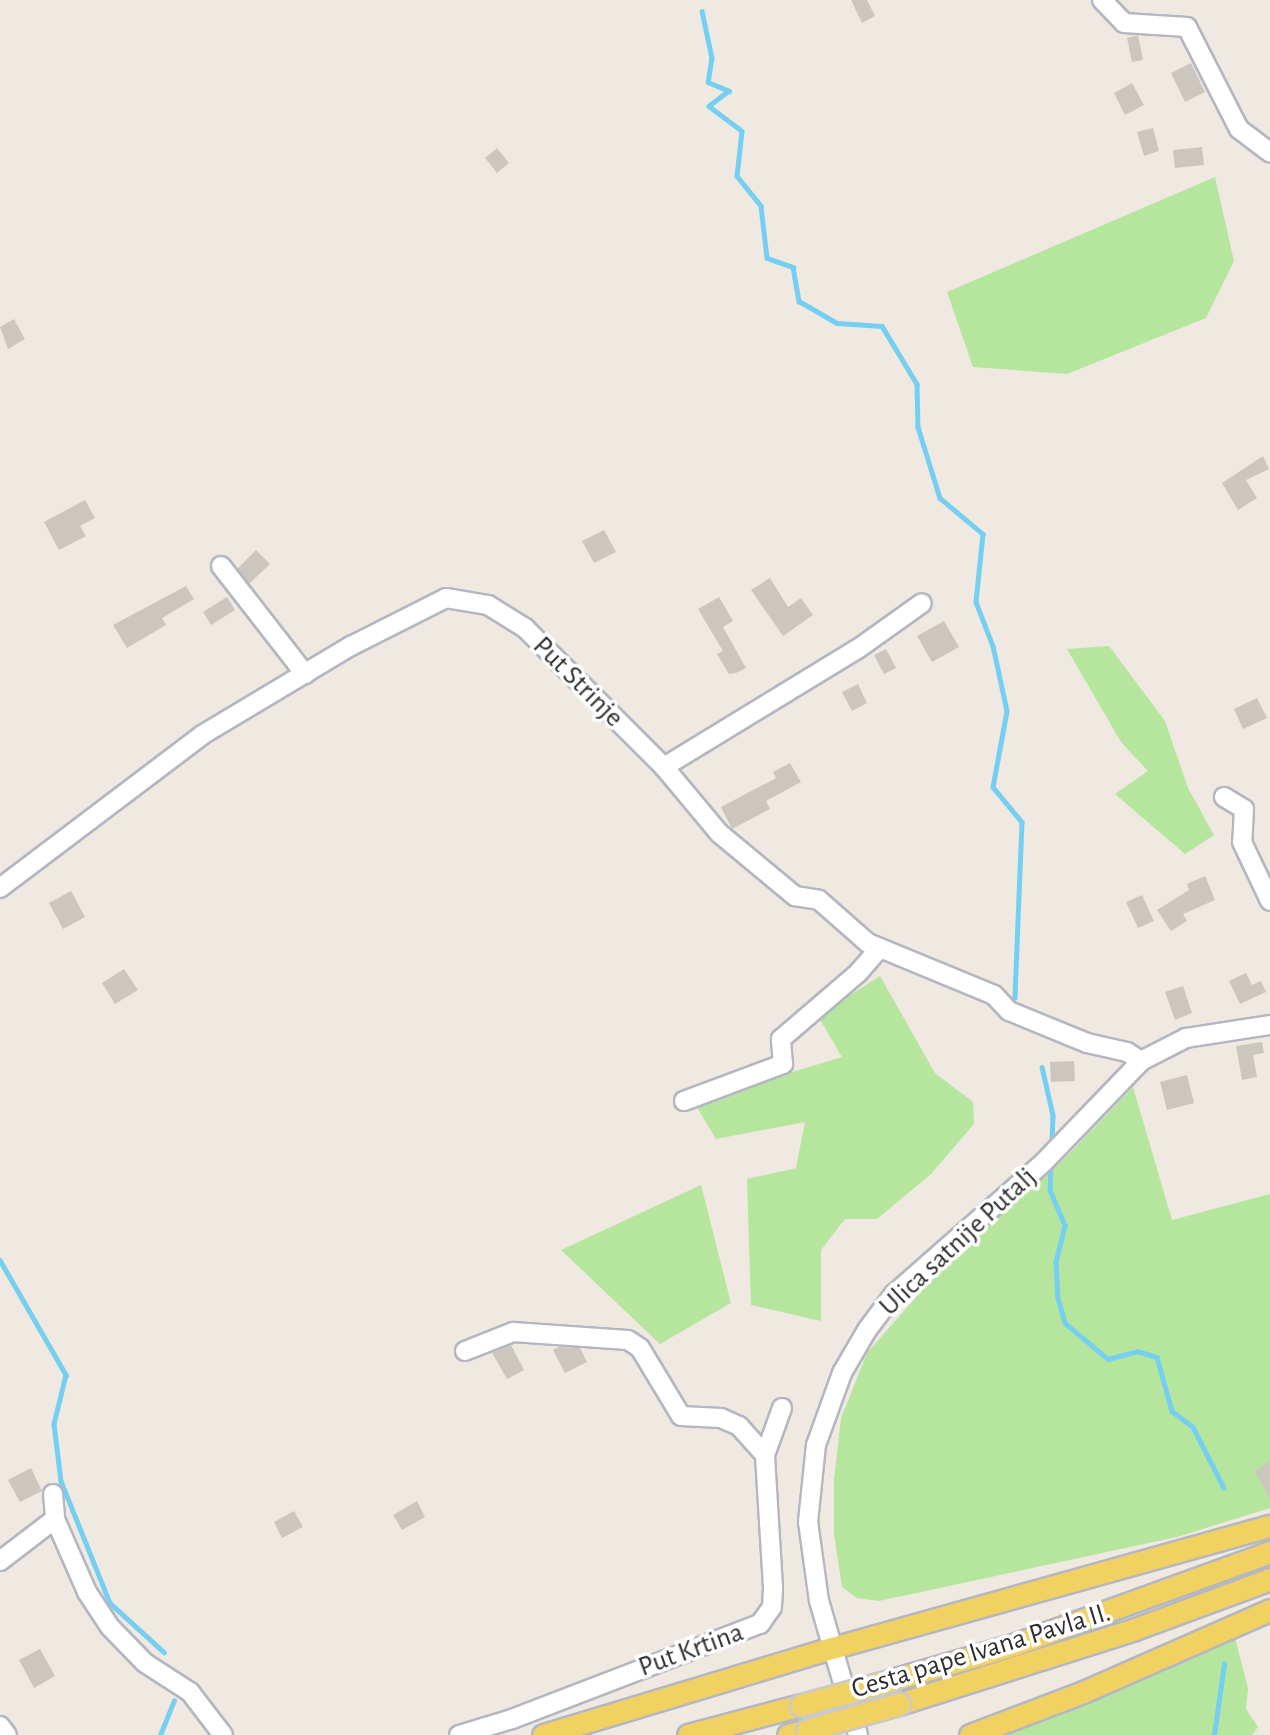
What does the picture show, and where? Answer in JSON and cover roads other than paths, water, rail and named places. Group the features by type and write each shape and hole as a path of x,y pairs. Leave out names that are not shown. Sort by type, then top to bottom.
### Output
{"main road":[{"path":"543,1735 832,1648 1270,1525"},
{"name":"Cesta pape Ivana Pavla II.","path":"688,1735 892,1681 1026,1640 1270,1552"},
{"name":"Cesta pape Ivana Pavla II.","path":"797,1732 899,1704 1122,1633 1270,1579"},
{"path":"970,1735 1083,1692 1270,1609"}],"street":[{"path":"1101,0 1124,23 1188,27 1239,129 1270,152"},
{"path":"221,566 305,674"},
{"name":"Put Strinje","path":"0,888 202,735 305,674 446,598 488,605 525,628 664,767 746,860 795,896 819,900 868,943 994,995 1009,1011 1087,1043 1127,1052 1141,1061"},
{"path":"664,767 859,648 922,603"},
{"path":"1224,797 1244,809 1242,842 1270,901"},
{"path":"684,1101 783,1064 781,1039 858,974 880,948"},
{"name":"Ulica satnije Putalj","path":"858,1735 832,1648 813,1564 810,1476 816,1445 842,1373 894,1294 1042,1163 1141,1061 1186,1038 1270,1025"},
{"path":"465,1351 513,1332 628,1340 640,1349 681,1416 689,1420 721,1418 739,1426 765,1455"},
{"name":"Put Krtina","path":"458,1735 512,1719 760,1624 772,1607 773,1587 765,1455 782,1408"},
{"path":"53,1494 55,1519 87,1592 110,1627 145,1663 190,1692 223,1735"},
{"path":"0,1561 55,1519"},
{"path":"0,1726 6,1735"}],"waterway":[{"path":"702,11 712,58 708,82 729,91 709,106 742,131 737,176 761,206 767,258 793,267 799,301 837,323 882,326 917,384 918,427 940,498 983,534 976,602 993,646 1007,711 993,787 1022,822 1015,998"},
{"path":"1042,1067 1053,1115 1052,1145"},
{"path":"1051,1165 1050,1190 1065,1226 1056,1261 1058,1298 1065,1323 1108,1359 1137,1351 1157,1357 1172,1411 1193,1427 1224,1488"},
{"path":"0,1260 66,1375 54,1424 61,1481 110,1603 164,1652"},
{"path":"1214,1735 1224,1664"},
{"path":"160,1735 174,1701"}]}
